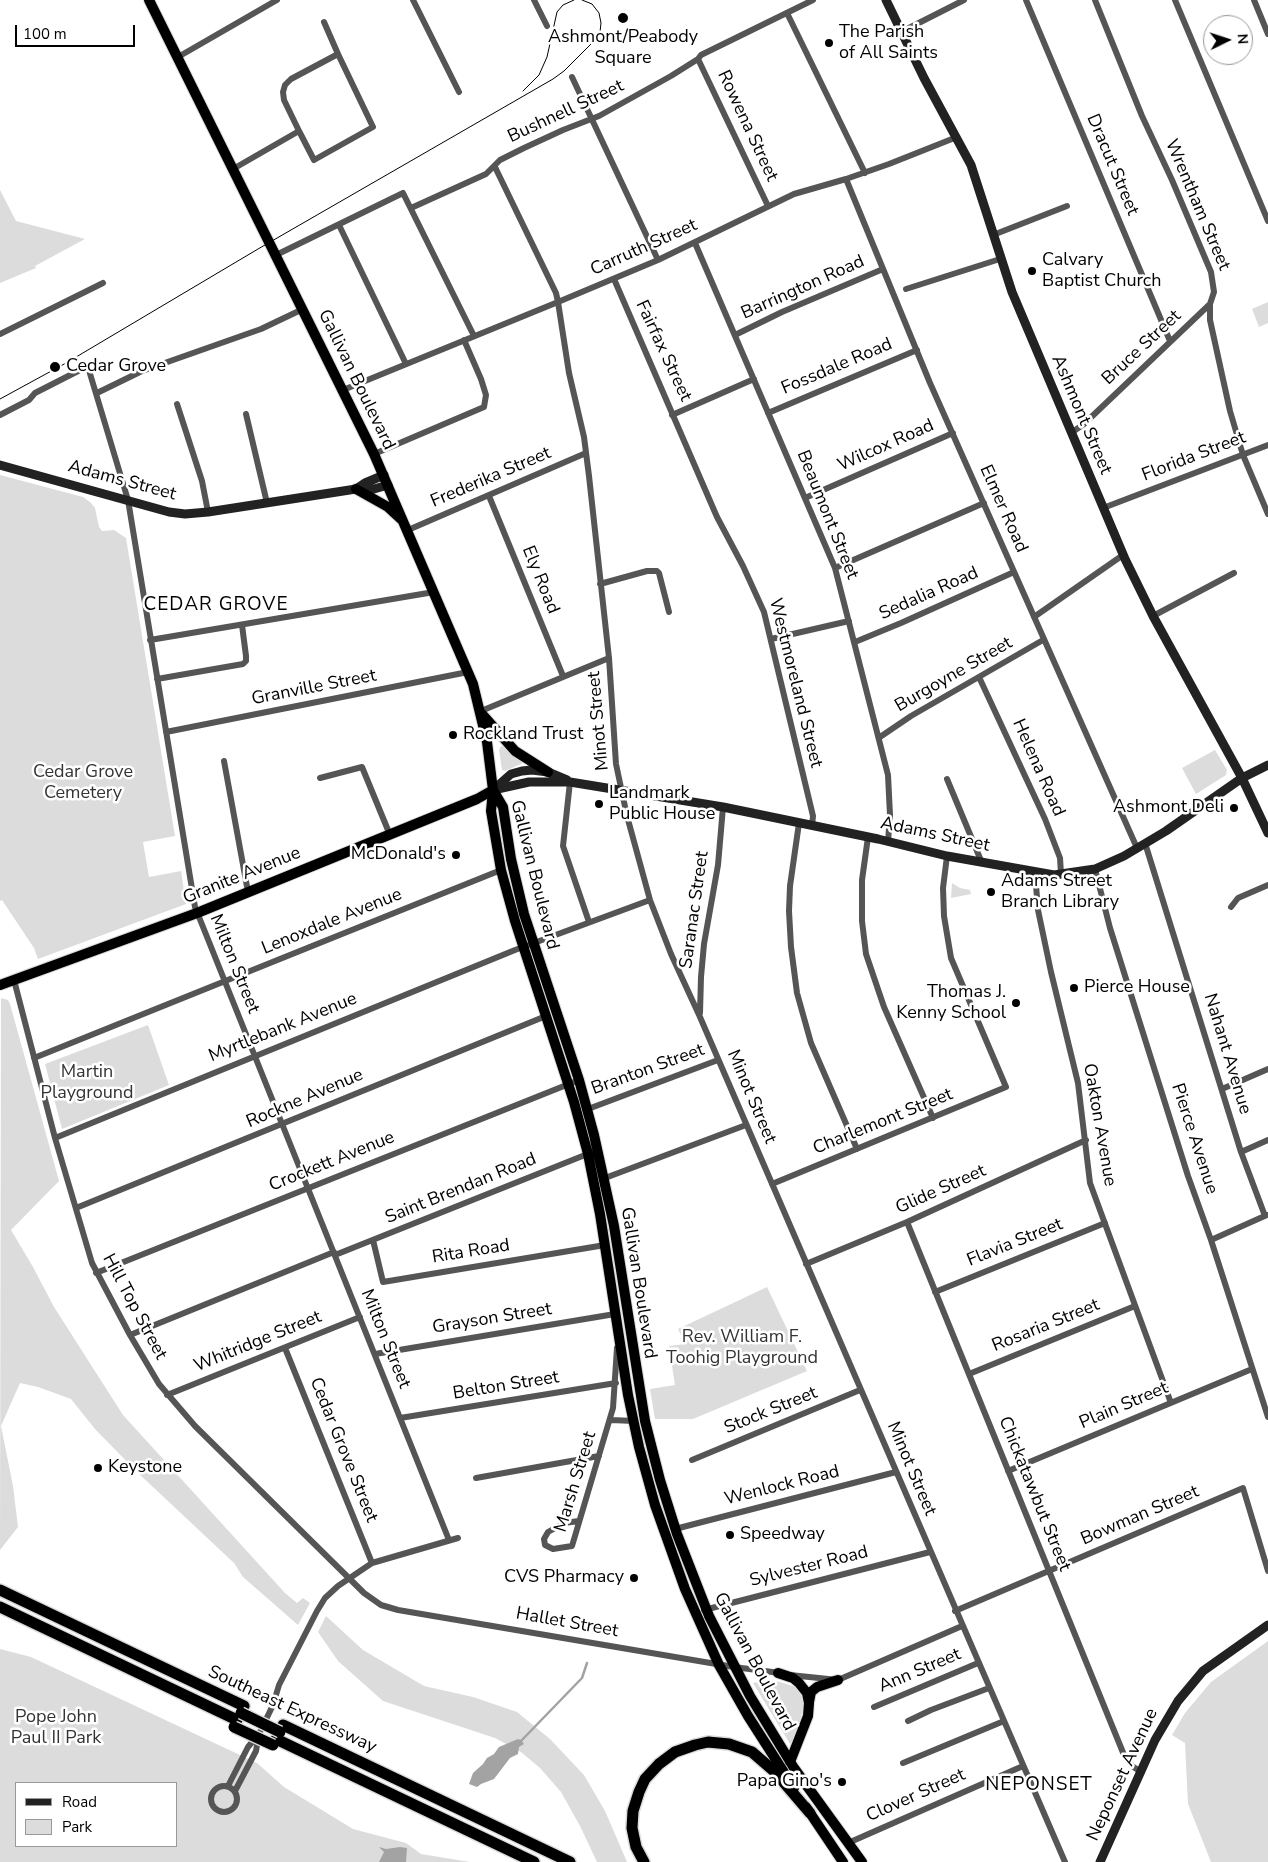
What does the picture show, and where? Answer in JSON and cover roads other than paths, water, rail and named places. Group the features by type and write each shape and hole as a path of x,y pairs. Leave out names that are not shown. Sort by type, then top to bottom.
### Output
{"highway":[{"name":"Gallivan Boulevard","path":"150,0 374,454 468,672 481,711 493,790 491,811 501,870 523,947 568,1083 588,1154 634,1421 655,1505 674,1561 719,1665 748,1716 843,1862"},
{"path":"356,489 388,508 406,526"},
{"path":"481,711 515,751 548,772"},
{"name":"Gallivan Boulevard","path":"493,790 503,807 514,872 534,944 588,1109 605,1178 638,1382 652,1450 675,1529 706,1609 734,1667 759,1712 790,1762 862,1862"},
{"name":"Granite Avenue","path":"0,985 198,913 477,799 493,790"},
{"path":"627,1384 638,1382"},
{"name":"Southeast Expressway","path":"0,1590 517,1862"},
{"path":"0,1598 239,1717"},
{"path":"0,1608 239,1717"},
{"name":"Southeast Expressway","path":"0,1615 570,1862"},
{"path":"778,1673 788,1676 799,1683 806,1693 809,1703"},
{"path":"790,1762 808,1716 809,1703 814,1689 820,1685 841,1679"},
{"path":"278,1735 534,1862"},
{"path":"278,1735 552,1862"},
{"path":"644,1862 636,1847 632,1828 633,1810 639,1792 645,1779 659,1764 675,1752 688,1746 708,1742 722,1743 735,1745 752,1752 774,1771 810,1814"}],"main road":[{"name":"Ashmont Street","path":"886,0 974,173 1000,259 1016,303 1123,554 1153,616 1242,778 1268,833"},
{"name":"Adams Street","path":"0,465 169,512 184,514 356,489 367,491 386,480"},
{"name":"Adams Street","path":"493,790 529,782 570,782 723,807 868,837 946,856 1035,873 1061,874 1095,869 1137,848 1166,831 1242,778 1268,765"},
{"name":"Adams Street","path":"493,790 511,774 532,770 548,772 570,782"},
{"name":"Neponset Avenue","path":"1100,1862 1140,1772 1169,1714 1203,1671 1268,1625"}],"street":[{"path":"178,57 278,0"},
{"path":"413,0 458,92"},
{"path":"534,0 547,26"},
{"name":"Bushnell Street","path":"411,208 486,174 500,160 599,116 698,59 701,55 813,0"},
{"path":"901,32 964,0"},
{"name":"Dracut Street","path":"1026,0 1170,341"},
{"name":"Wrentham Street","path":"1095,0 1142,116 1172,180 1210,272 1214,292 1210,304 1210,320 1230,411 1243,454 1268,514"},
{"path":"1176,0 1268,221"},
{"path":"1254,0 1268,34"},
{"path":"787,13 865,173"},
{"path":"324,22 373,127 314,160 284,100 285,85 291,79 338,54"},
{"name":"Rowena Street","path":"698,59 768,206"},
{"path":"572,77 593,118 658,260"},
{"path":"234,169 300,131"},
{"name":"Carruth Street","path":"343,390 658,260 794,194 865,173 957,138"},
{"name":"Minot Street","path":"494,167 556,293 558,302 569,373 586,453 609,658 616,764 626,816 650,900 671,954 700,1017 1065,1862"},
{"name":"Elmer Road","path":"846,179 930,384 1137,848"},
{"path":"276,255 403,193 474,336"},
{"path":"993,236 1067,206"},
{"path":"338,225 406,364"},
{"name":"Beaumont Street","path":"695,243 835,568 880,737 888,775 890,815 888,842"},
{"path":"906,289 1000,259"},
{"name":"Barrington Road","path":"735,335 782,312 883,269"},
{"name":"Fairfax Street","path":"614,278 672,415 754,379"},
{"path":"0,334 103,283"},
{"name":"Bruce Street","path":"1071,432 1084,424 1210,304"},
{"path":"97,392 142,371 255,332 303,309"},
{"path":"374,454 484,407 486,394 464,340"},
{"name":"Fossdale Road","path":"768,413 917,350"},
{"name":"Milton Street","path":"0,415 29,400 36,393 88,367 128,500 192,893 198,913 449,1540"},
{"path":"178,404 202,480 208,512"},
{"path":"246,414 268,503"},
{"name":"Westmoreland Street","path":"672,415 717,517 764,612 813,816 812,826"},
{"name":"Wilcox Road","path":"804,498 952,433"},
{"name":"Florida Street","path":"1102,508 1268,445"},
{"name":"Frederika Street","path":"406,526 489,496 586,453"},
{"name":"Ely Road","path":"489,496 563,676"},
{"path":"835,568 984,503"},
{"path":"1034,617 1123,554"},
{"path":"600,584 647,571 657,571 669,612"},
{"name":"Sedalia Road","path":"854,642 1014,572"},
{"path":"1153,616 1234,573"},
{"path":"150,640 242,626 434,592"},
{"path":"771,639 849,621"},
{"path":"157,679 243,664 246,661 246,656 242,626"},
{"name":"Burgoyne Street","path":"880,737 911,716 1043,640"},
{"path":"481,711 609,658"},
{"name":"Granville Street","path":"166,732 468,672"},
{"name":"Helena Road","path":"979,677 1045,819 1060,858 1061,874"},
{"path":"224,761 248,892"},
{"path":"320,778 362,767 390,835"},
{"path":"947,779 982,863"},
{"path":"570,782 562,846 589,922"},
{"name":"Saranac Street","path":"700,1017 704,944 718,865 723,807"},
{"path":"799,823 790,886 789,911 797,993 811,1043 857,1149"},
{"path":"868,837 862,880 862,922 866,954 884,1007 933,1118"},
{"name":"Nahant Avenue","path":"1145,843 1241,1152 1266,1215"},
{"name":"Charlemont Street","path":"772,1184 1006,1087 951,958 944,916 946,856"},
{"name":"Pierce Avenue","path":"1095,869 1110,928 1188,1176 1211,1240 1268,1418"},
{"name":"Lenoxdale Avenue","path":"34,1058 501,870"},
{"name":"Oakton Avenue","path":"1035,873 1038,910 1063,1027 1072,1054 1078,1083 1090,1182 1171,1403"},
{"path":"1232,907 1238,898 1268,885"},
{"name":"Myrtlebank Avenue","path":"55,1138 523,947 650,900"},
{"name":"Hill Top Street","path":"14,980 55,1138 96,1273 130,1335 167,1395 195,1426 349,1578"},
{"name":"Rockne Avenue","path":"76,1208 546,1016"},
{"name":"Branton Street","path":"588,1109 718,1060"},
{"path":"1222,1089 1268,1069"},
{"name":"Crockett Avenue","path":"96,1273 579,1080"},
{"path":"605,1178 746,1125"},
{"name":"Glide Street","path":"806,1264 907,1222 1086,1140"},
{"path":"1241,1152 1268,1140"},
{"name":"Saint Brendan Road","path":"130,1335 598,1150"},
{"path":"1211,1240 1266,1215"},
{"name":"Chickatawbut Street","path":"907,1222 1124,1755 1129,1764 1140,1772"},
{"name":"Flavia Street","path":"935,1292 1105,1223"},
{"name":"Rita Road","path":"373,1240 383,1282 605,1245"},
{"name":"Rosaria Street","path":"969,1374 1135,1306"},
{"name":"Grayson Street","path":"375,1354 615,1314"},
{"name":"Whitridge Street","path":"167,1395 360,1317"},
{"name":"Gallivan Boulevard","path":"610,1420 615,1400 618,1329"},
{"name":"Cedar Grove Street","path":"285,1348 372,1563"},
{"name":"Plain Street","path":"1008,1471 1252,1369"},
{"name":"Belton Street","path":"400,1418 616,1383"},
{"name":"Stock Street","path":"692,1460 860,1390"},
{"name":"Marsh Street","path":"579,1521 564,1523 554,1527 545,1535 544,1545 549,1548 563,1549 572,1546 610,1420 634,1421"},
{"path":"476,1478 599,1456"},
{"name":"Wenlock Road","path":"675,1529 896,1472"},
{"name":"Bowman Street","path":"956,1611 1243,1488 1268,1571"},
{"path":"235,1791 228,1786 217,1788 212,1793 212,1800 216,1808 227,1811 234,1807 237,1800 235,1791 256,1751 260,1734 273,1705 278,1685 319,1608 331,1592 372,1563 458,1538"},
{"name":"Sylvester Road","path":"696,1614 706,1609 930,1552"},
{"name":"Hallet Street","path":"349,1578 372,1600 392,1608 719,1665 841,1679"},
{"path":"841,1679 962,1626"},
{"name":"Ann Street","path":"874,1707 978,1663"},
{"path":"908,1721 931,1710 989,1688"},
{"path":"903,1763 1004,1721"},
{"path":"228,1786 251,1742 260,1734"},
{"name":"Clover Street","path":"848,1843 1023,1766"}],"waterway":[{"path":"521,1741 582,1678 587,1663"}],"tram line":[{"path":"523,91 539,75 547,57 557,12 563,5 574,0"},
{"path":"0,399 66,363 258,249 553,79 564,71 596,39 600,32 599,13 592,4 582,0"}],"place":[{"name":"Ashmont/Peabody Square","path":"623,18"},
{"name":"The Parish of All Saints","path":"829,43"},
{"name":"Calvary Baptist Church","path":"1032,271"},
{"name":"Cedar Grove","path":"55,367"},
{"name":"Rockland Trust","path":"453,735"},
{"name":"Landmark Public House","path":"599,804"},
{"name":"Ashmont Deli","path":"1234,808"},
{"name":"McDonald's","path":"456,855"},
{"name":"Adams Street Branch Library","path":"991,892"},
{"name":"Pierce House","path":"1074,988"},
{"name":"Thomas J. Kenny School","path":"1016,1003"},
{"name":"Keystone","path":"98,1468"},
{"name":"Speedway","path":"730,1535"},
{"name":"CVS Pharmacy","path":"634,1578"},
{"name":"Papa Gino's","path":"842,1782"}],"district":[{"name":"CEDAR GROVE","path":"216,605"},
{"name":"NEPONSET","path":"1039,1785"}],"park label":[{"name":"Cedar Grove Cemetery","path":"83,783"},
{"name":"Martin Playground","path":"87,1083"},
{"name":"Rev. William F. Toohig Playground","path":"742,1348"},
{"name":"Pope John Paul II Park","path":"56,1728"}]}
